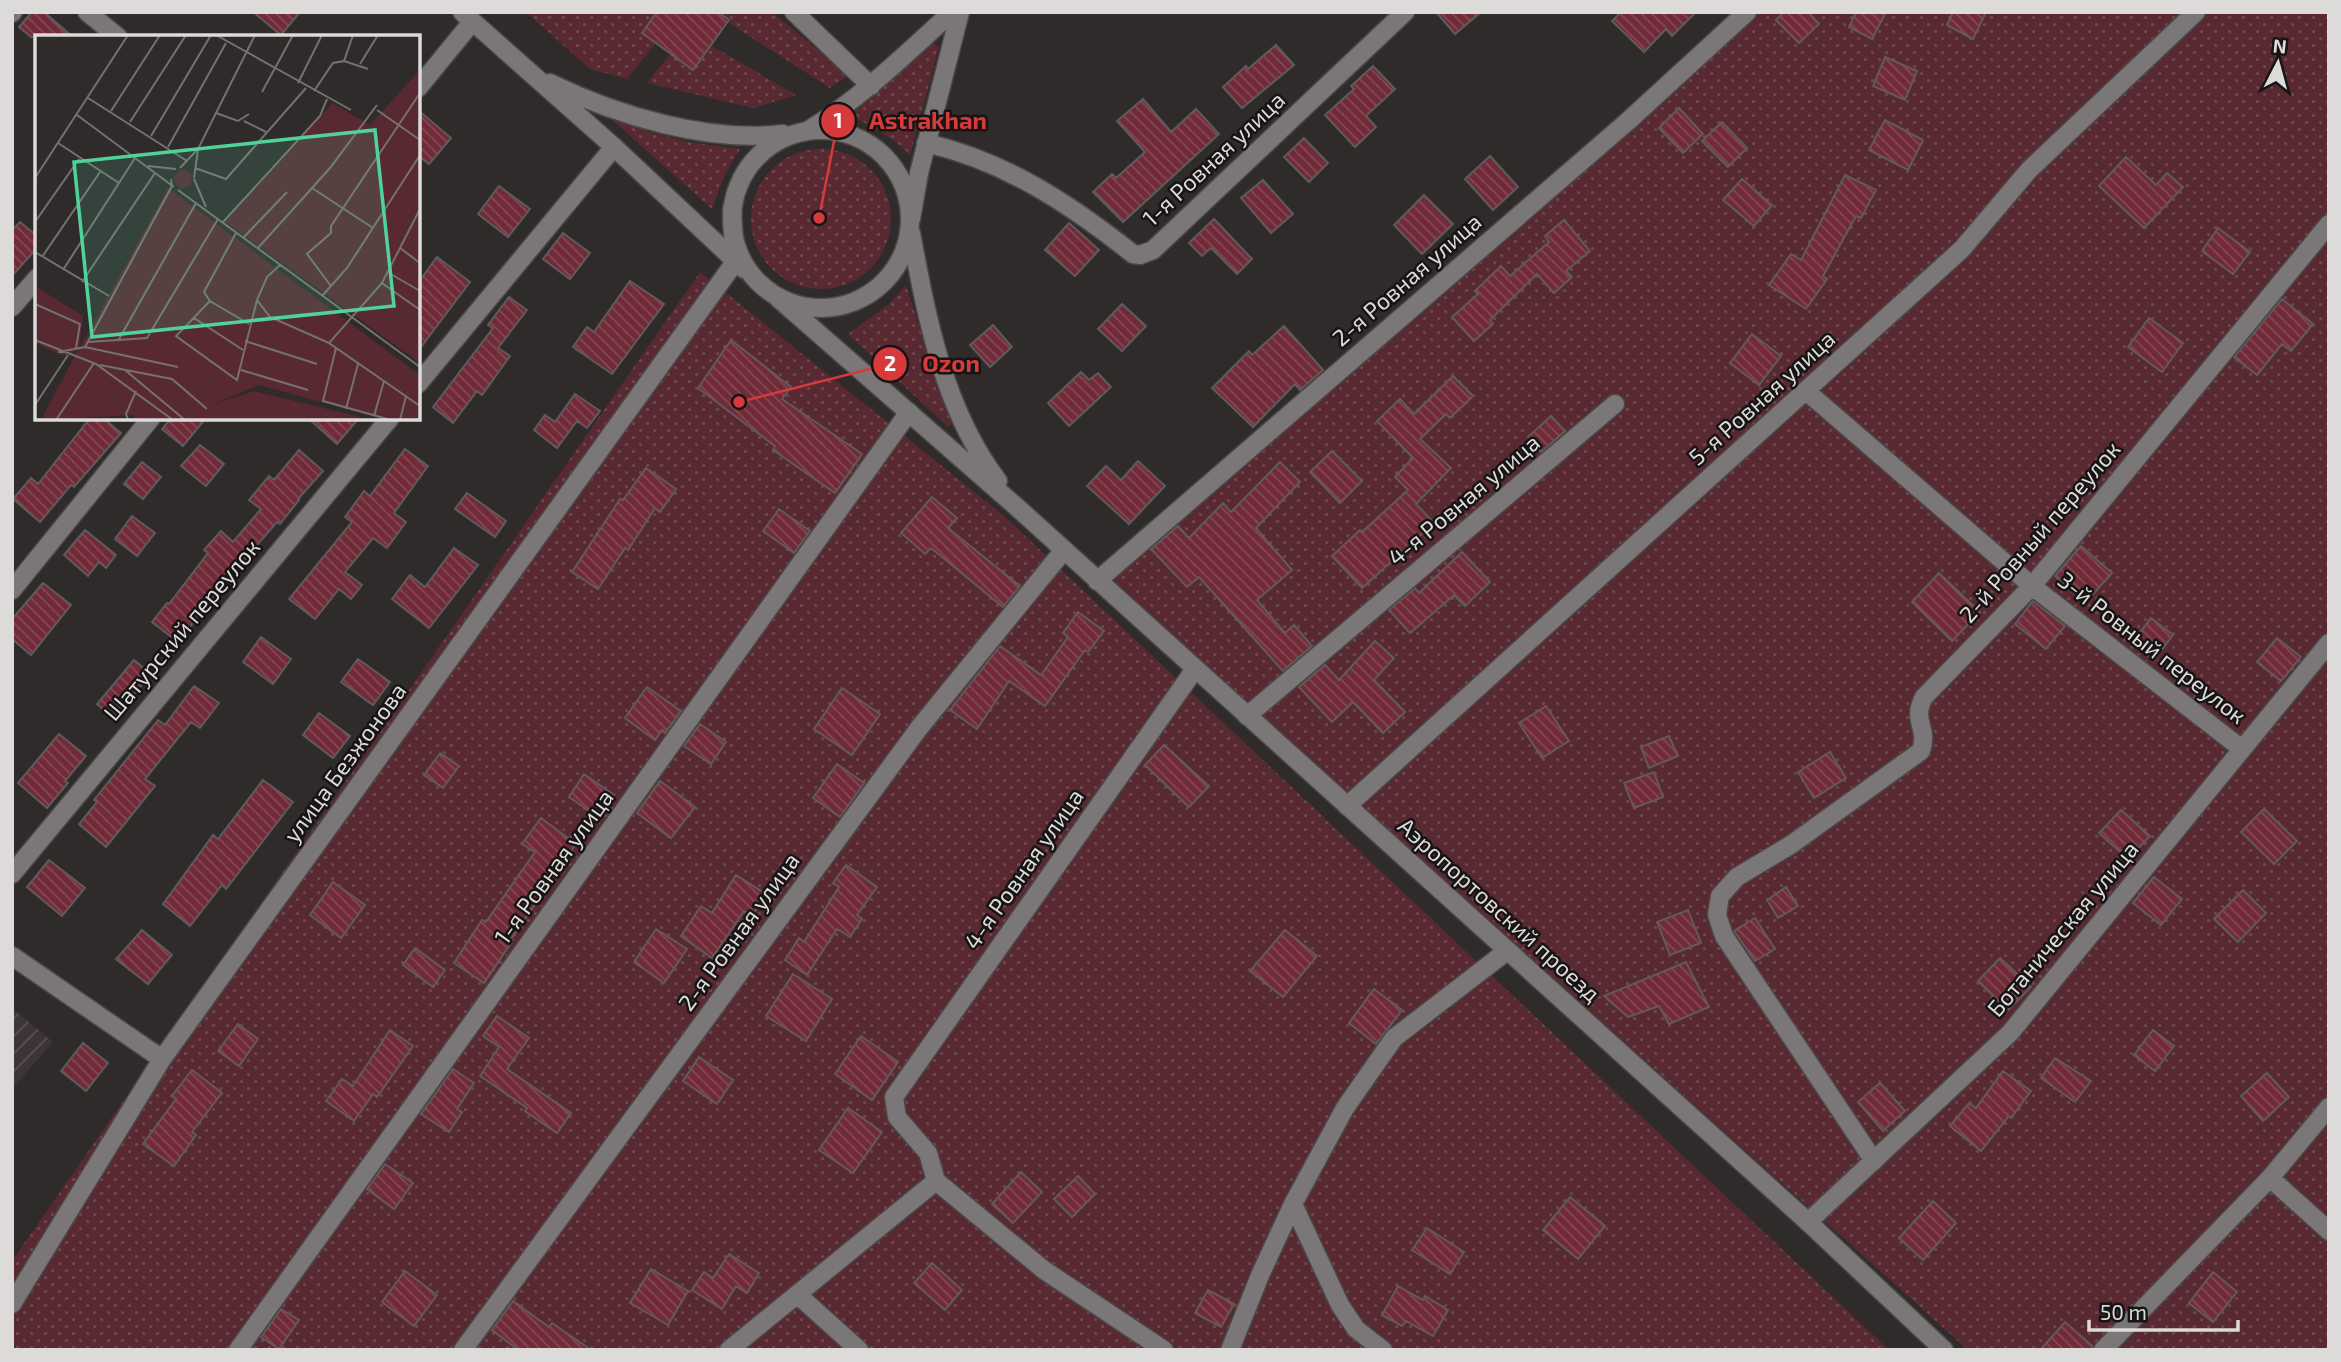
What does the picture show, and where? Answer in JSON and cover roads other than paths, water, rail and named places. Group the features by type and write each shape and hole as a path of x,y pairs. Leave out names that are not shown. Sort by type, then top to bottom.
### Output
{"street":[{"path":"87,12 116,35"},
{"path":"794,12 871,86"},
{"path":"735,262 732,209 742,175 765,148 839,111 871,86 952,12"},
{"path":"778,298 811,308 847,305 878,289 901,262 911,225 926,144 960,12"},
{"name":"1-я Ровная улица","path":"926,144 956,150 1032,183 1133,254 1140,256 1153,250 1405,12"},
{"name":"2-я Ровная улица","path":"1097,581 1617,131 1747,12"},
{"name":"5-я Ровная улица","path":"1347,806 1962,249 2029,170 2196,12"},
{"path":"420,85 467,17 614,147 735,262 1019,509"},
{"path":"532,74 564,90 662,124 735,136 831,129 865,140 892,162 908,193 926,310 951,396 968,435 1019,509"},
{"path":"420,382 614,147"},
{"path":"732,209 735,244 751,275"},
{"name":"2-й Ровный переулок","path":"1874,1161 1724,936 1717,915 1720,896 1737,877 1792,845 1920,751 1923,739 1918,708 1924,697 2032,586 2329,223"},
{"name":"улица Безжонова","path":"12,1304 162,1059 735,262"},
{"path":"12,307 35,280"},
{"name":"3-й Ровный переулок","path":"1805,391 2032,586 2242,749"},
{"name":"4-я Ровная улица","path":"1247,716 1615,404"},
{"name":"1-я Ровная улица","path":"238,1350 909,412"},
{"path":"12,590 149,420"},
{"name":"Шатурский переулок","path":"12,874 388,420"},
{"name":"Аэропортовский проезд","path":"1019,509 1808,1222 1944,1350"},
{"name":"2-я Ровная улица","path":"463,1350 919,728 1064,550"},
{"name":"Ботаническая улица","path":"1808,1222 2010,1033 2329,643"},
{"name":"4-я Ровная улица","path":"936,1181 928,1153 894,1110 894,1097 1195,669"},
{"path":"1230,1350 1261,1273 1293,1205 1345,1108 1394,1038 1507,951"},
{"path":"12,956 162,1059"},
{"path":"2103,1350 2270,1178 2329,1107"},
{"path":"2270,1178 2329,1231"},
{"path":"729,1350 936,1181 1044,1270 1164,1350"},
{"path":"1293,1205 1340,1306 1356,1329 1383,1350"},
{"path":"798,1295 859,1350"}],"place":[{"name":"Astrakhan","path":"819,218"},
{"name":"Ozon","path":"739,402"}]}
